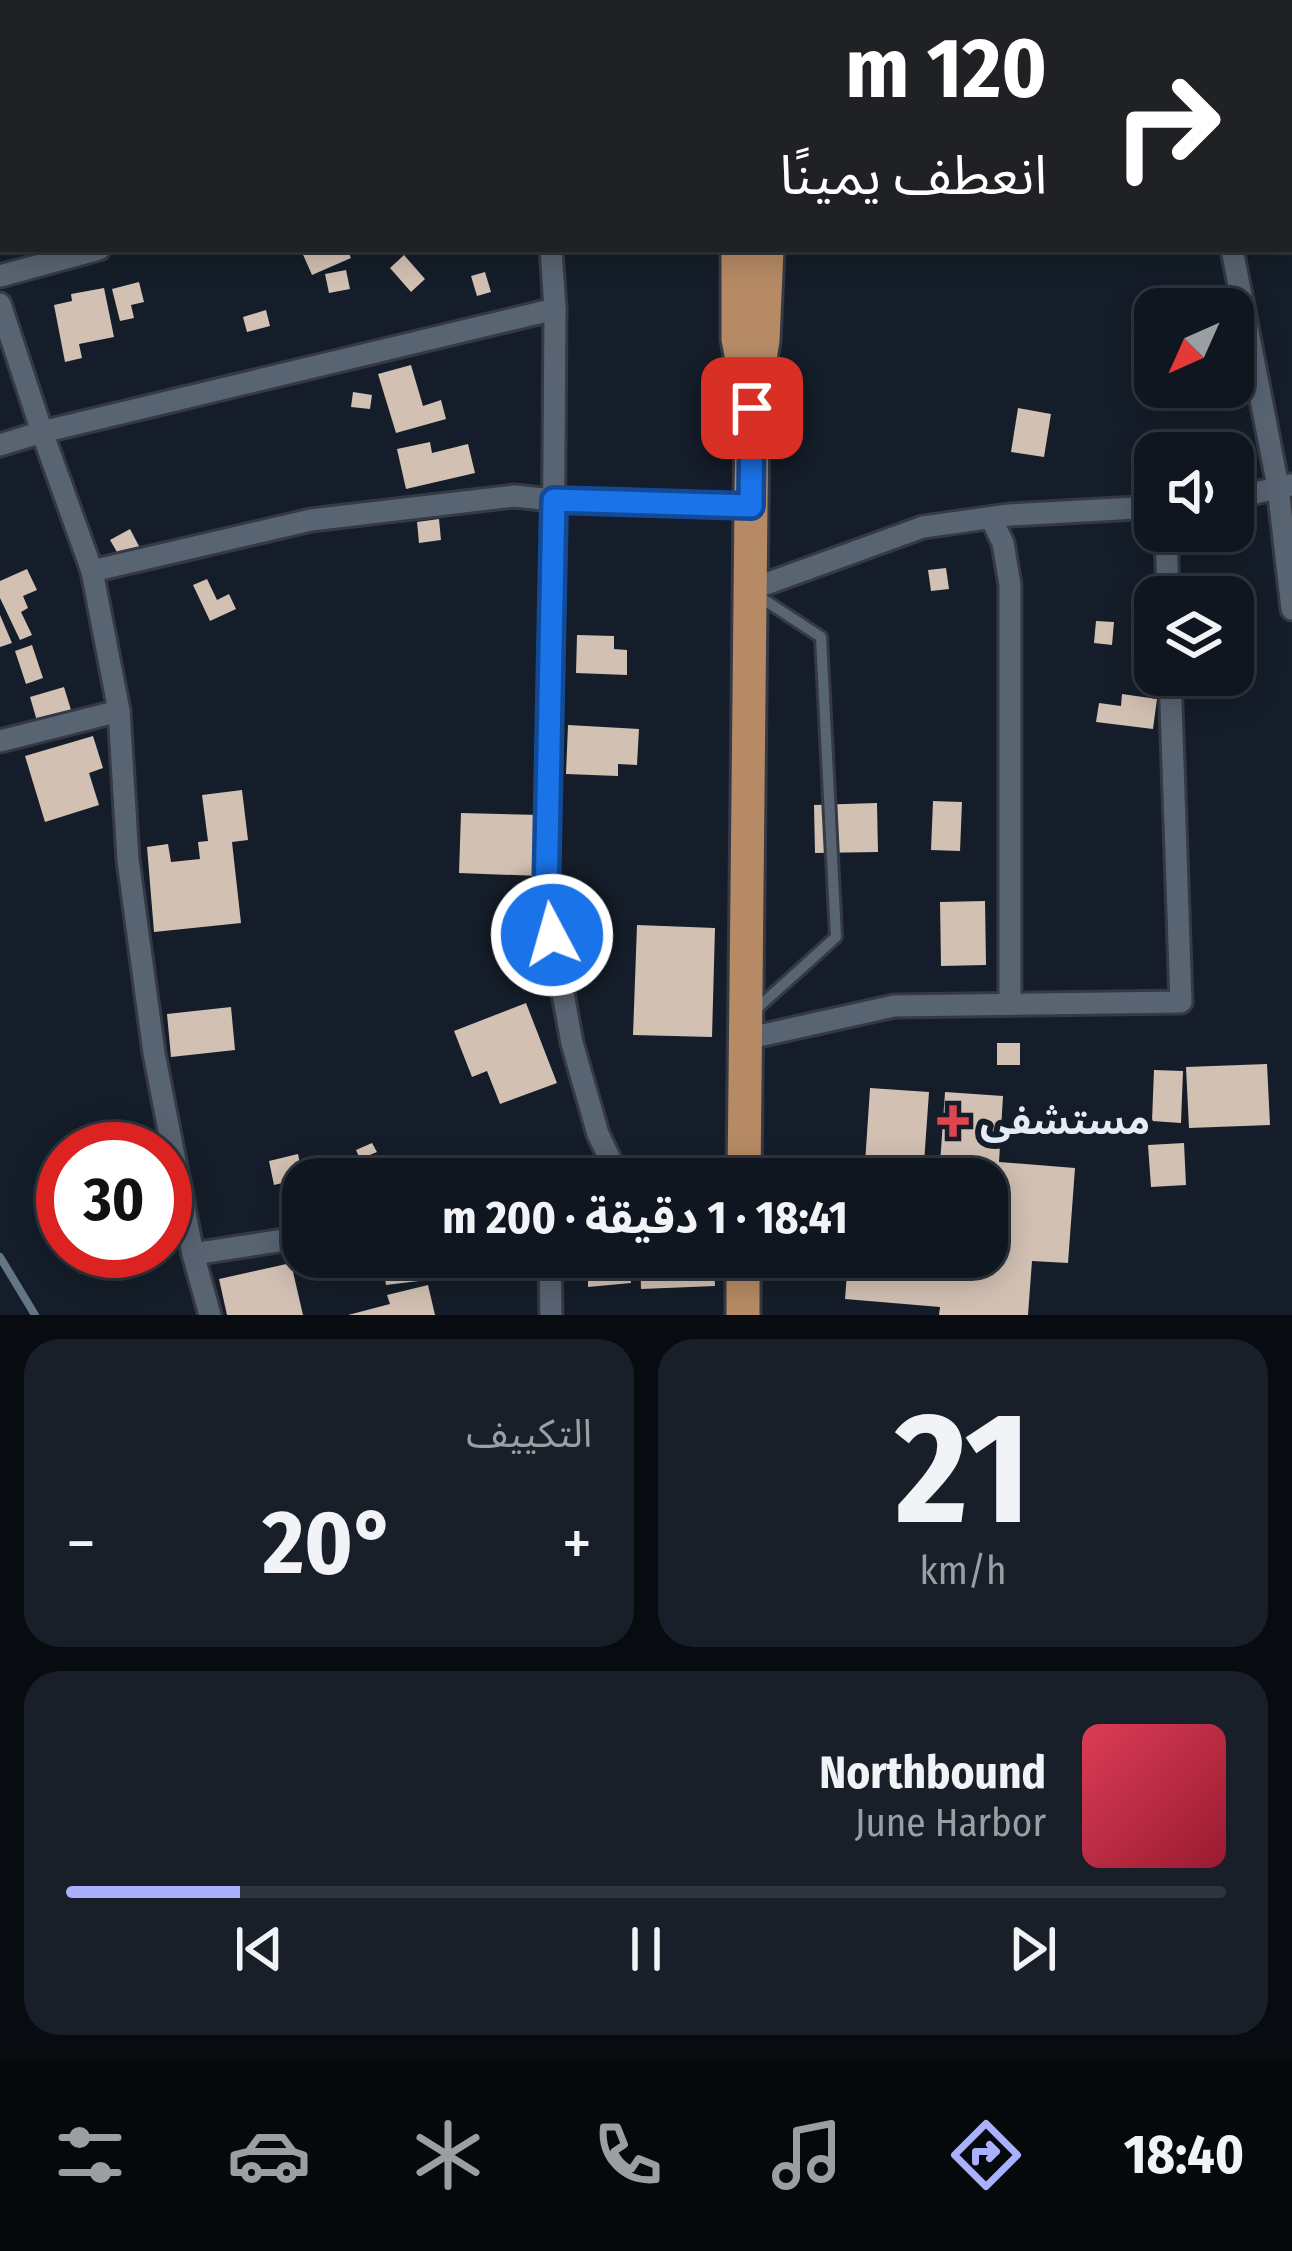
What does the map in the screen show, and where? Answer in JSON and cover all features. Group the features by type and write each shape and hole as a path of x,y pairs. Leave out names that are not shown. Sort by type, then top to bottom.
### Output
{"main road":[{"path":"738,252 738,339 752,408"},
{"path":"744,1158 752,408 764,340 767,252"},
{"path":"743,1278 743,1315"}],"street":[{"path":"0,276 88,252"},
{"path":"551,252 554,500 546,899 572,1043 609,1158"},
{"path":"1233,252 1285,486 1292,609"},
{"path":"0,304 92,572 119,711 128,860 154,1054 210,1315"},
{"path":"0,445 555,309"},
{"path":"1254,493 1285,486"},
{"path":"92,572 311,520 514,496 751,506"},
{"path":"749,590 923,527 1134,508"},
{"path":"991,518 1003,543 1010,585 1010,1004"},
{"path":"745,1028 894,1006 1180,1002 1171,696"},
{"path":"0,741 119,711"},
{"path":"194,1254 282,1240"},
{"path":"550,1278 551,1315"}],"lane":[{"path":"745,1028 836,937 821,637 749,590"}],"building":[{"path":"302,252 348,252 351,258 312,275"},
{"path":"404,255 425,279 411,292 390,268"},
{"path":"346,270 350,289 329,293 325,274"},
{"path":"485,272 491,292 477,296 471,276"},
{"path":"139,282 144,302 131,305 134,318 120,321 112,289"},
{"path":"104,288 114,337 79,344 82,358 65,362 54,305 72,301 71,294"},
{"path":"266,310 270,326 247,332 243,317"},
{"path":"411,365 423,406 441,400 446,419 396,433 378,374"},
{"path":"353,392 372,395 370,409 351,407"},
{"path":"1018,408 1051,414 1044,457 1011,452"},
{"path":"430,442 432,453 468,444 475,473 406,489 397,449"},
{"path":"439,519 441,540 419,543 417,522"},
{"path":"130,529 140,548 121,559 110,540"},
{"path":"946,568 949,589 931,591 928,570"},
{"path":"27,569 37,590 23,596 28,608 21,612 32,635 20,640 0,598 0,581"},
{"path":"207,579 217,600 229,594 236,609 210,621 193,585"},
{"path":"0,615 12,643 0,647"},
{"path":"1096,621 1114,622 1112,645 1094,643"},
{"path":"577,635 614,636 614,649 627,650 627,675 576,673"},
{"path":"32,645 43,678 26,684 15,651"},
{"path":"64,687 71,710 37,721 30,697"},
{"path":"1122,694 1157,699 1153,729 1096,722 1099,703 1121,706"},
{"path":"568,725 639,729 637,765 618,764 618,776 566,774"},
{"path":"93,736 103,768 89,773 99,805 45,822 25,756"},
{"path":"242,790 248,840 232,842 241,923 154,932 147,847 168,844 171,862 200,859 198,842 208,841 202,795"},
{"path":"933,801 962,802 960,851 931,850"},
{"path":"877,803 878,852 815,853 814,805"},
{"path":"461,813 541,815 539,876 459,873"},
{"path":"985,901 986,965 941,966 940,902"},
{"path":"637,925 715,928 712,1037 633,1035"},
{"path":"526,1003 557,1083 500,1104 487,1071 472,1077 454,1031"},
{"path":"231,1007 235,1050 171,1057 167,1014"},
{"path":"997,1043 1020,1043 1020,1065 997,1065"},
{"path":"1267,1064 1270,1125 1189,1128 1186,1067"},
{"path":"1154,1070 1183,1071 1181,1123 1152,1121"},
{"path":"870,1088 929,1092 924,1158 865,1158"},
{"path":"945,1092 1003,1096 999,1158 940,1158"},
{"path":"372,1143 377,1152 360,1158 356,1150"},
{"path":"1184,1143 1186,1185 1151,1187 1148,1145"},
{"path":"298,1154 299,1158 282,1158 282,1183 274,1185 269,1161"},
{"path":"1008,1163 1075,1168 1068,1263 1032,1261 1028,1315 939,1315 940,1307 845,1299 847,1278 1008,1278"},
{"path":"282,1265 282,1278 294,1278 303,1315 227,1315 219,1279"},
{"path":"385,1278 427,1278 427,1280 386,1285"},
{"path":"588,1278 631,1278 631,1283 588,1287"},
{"path":"641,1278 715,1278 715,1286 641,1289"},
{"path":"428,1285 435,1315 348,1315 390,1304 387,1295"}],"waterway":[{"path":"0,1257 35,1315"}],"place":[{"name":"مستشفى","path":"953,1121"}],"route":[{"path":"552,935 546,899 554,500 751,506 752,408"}]}
